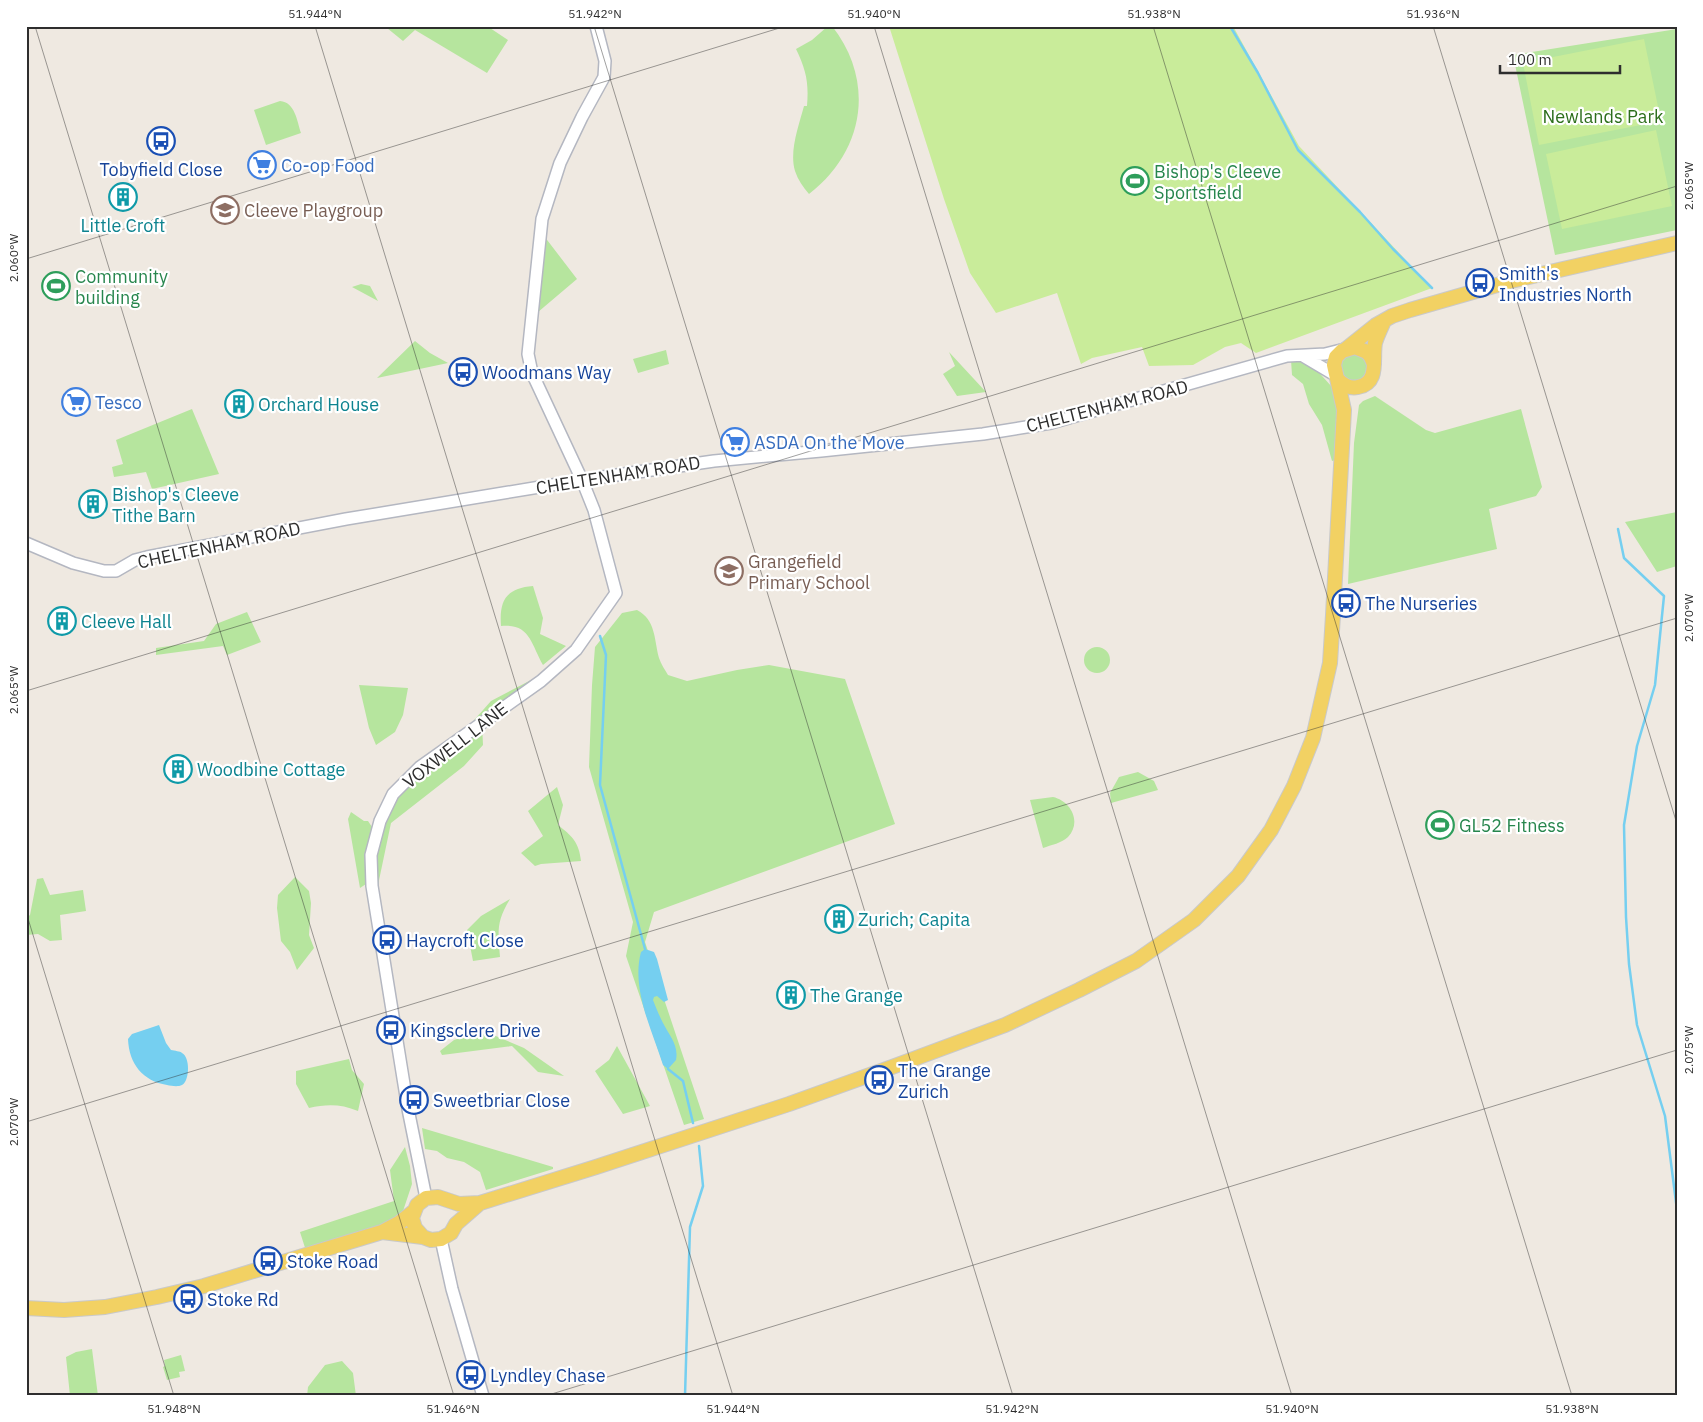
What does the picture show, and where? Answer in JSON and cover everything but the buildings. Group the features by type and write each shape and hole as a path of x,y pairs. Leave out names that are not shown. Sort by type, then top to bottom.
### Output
{"main road":[{"path":"422,1237 414,1228 412,1218 417,1205 426,1198 438,1197 459,1204 480,1203 789,1104 1005,1025 1136,961 1194,920 1238,876 1271,830 1294,786 1313,738 1330,663 1344,410 1336,377 1335,361 1339,354 1376,325 1392,316 1410,310 1511,281 1677,244"},
{"path":"1336,377 1347,386 1361,386 1367,383 1372,376 1375,343 1384,321"},
{"path":"1346,349 1361,348 1371,357 1374,364"},
{"path":"1344,410 1361,386"},
{"path":"446,1200 455,1212 456,1224"},
{"path":"382,1232 422,1237 431,1240 441,1239 451,1233 456,1224 480,1203"},
{"path":"26,1308 64,1310 105,1307 204,1286 382,1232 399,1223 413,1212"}],"street":[{"path":"582,480 534,379 528,354 542,219 560,163 604,77 605,61 596,26"},
{"name":"CHELTENHAM ROAD","path":"26,543 73,563 104,571 116,571 130,563 147,557 346,519 582,480 714,461 821,452 983,434 1051,423 1282,358 1325,354 1346,349"},
{"path":"1303,356 1336,377"},
{"name":"VOXWELL LANE","path":"426,1198 409,1114 380,940 372,886 371,855 380,822 393,794 420,768 541,681 576,650 616,594 594,510 582,480"},
{"path":"441,1239 452,1288 484,1396"}],"green space":[{"path":"388,26 487,26 508,40 487,73 415,30 403,41 387,28"},
{"path":"828,26 832,26 846,48 855,70 859,93 858,115 852,137 842,158 828,177 809,194 798,177 793,163 795,138 804,106 807,106 808,98 806,76 796,49 812,40"},
{"name":"Bishop's Cleeve Sportsfield","path":"889,26 1233,26 1299,146 1432,288 1256,353 1241,343 1225,347 1193,365 1149,366 1142,347 1092,358 1081,364 1057,293 996,313 970,273 944,199"},
{"name":"Newlands Park","path":"1677,29 1677,230 1555,255 1513,55"},
{"path":"1644,39 1661,121 1539,145 1523,63"},
{"path":"280,101 285,102 292,108 301,133 266,145 254,110"},
{"path":"1656,130 1672,206 1562,229 1546,154"},
{"path":"541,232 577,279 531,318"},
{"path":"361,284 370,286 378,301 352,287"},
{"path":"415,341 430,353 448,363 377,378"},
{"path":"666,350 669,364 638,373 633,359"},
{"path":"949,352 986,392 957,396 943,374 955,366"},
{"path":"1356,353 1368,361 1368,376 1356,383 1343,378 1340,363 1346,355"},
{"path":"1291,360 1304,362 1314,367 1332,387 1337,410 1335,460 1332,461 1322,425 1309,404 1303,384 1292,375"},
{"path":"1375,396 1426,430 1435,433 1521,409 1542,487 1536,496 1489,509 1497,549 1348,584 1354,443 1359,405 1363,401"},
{"path":"192,409 219,474 152,489 146,472 114,477 112,467 123,464 116,440"},
{"path":"1677,512 1677,566 1657,572 1625,522"},
{"path":"533,586 543,618 540,634 566,646 543,665 524,631 511,626 501,626 501,609 506,597 516,590"},
{"path":"637,610 648,619 651,625 659,658 668,675 687,681 769,665 845,679 895,824 654,912 645,942 704,1119 684,1125 626,956 633,922 589,767 595,647 622,613"},
{"path":"247,612 261,642 227,655 223,646 156,655 156,648 204,641 216,624"},
{"path":"1097,647 1106,651 1110,660 1106,669 1097,673 1088,669 1084,660 1088,651"},
{"path":"558,666 482,723 483,745 464,766 391,823 378,885 372,886 380,821 393,794 452,745 491,701"},
{"path":"359,685 408,688 403,715 395,732 376,745 369,728"},
{"path":"1138,772 1154,781 1158,790 1111,803 1110,793 1119,777"},
{"path":"557,787 563,805 558,825 574,840 579,849 581,861 535,866 521,853 543,836 528,811"},
{"path":"1053,797 1069,807 1074,819 1074,825 1066,839 1043,848 1030,800"},
{"path":"351,812 364,821 368,821 372,827 366,859 366,884 360,888 348,819"},
{"path":"295,877 309,891 311,903 309,935 314,948 297,970 290,952 281,941 277,908 278,895"},
{"path":"43,878 50,895 83,890 86,911 60,915 62,940 50,941 38,934 26,935 26,918 30,915 37,879"},
{"path":"510,899 500,921 500,957 473,961 467,930 481,916"},
{"path":"472,1034 491,1034 524,1048 564,1076 538,1072 512,1046 442,1055 440,1051 454,1040"},
{"path":"617,1046 650,1106 623,1114 595,1071 609,1060"},
{"path":"349,1059 352,1070 364,1084 358,1111 334,1105 309,1108 296,1084 296,1071"},
{"path":"422,1128 553,1167 553,1169 486,1190 480,1172 464,1162 447,1158 437,1151 425,1149"},
{"path":"405,1147 412,1184 399,1223 307,1254 300,1232 394,1201 390,1170"},
{"path":"92,1349 98,1396 70,1396 66,1357 76,1352"},
{"path":"181,1355 185,1371 179,1372 180,1377 167,1380 163,1367 165,1366 164,1360"},
{"path":"342,1361 353,1373 356,1396 307,1396 308,1387 325,1365"}],"water":[{"path":"645,949 654,952 668,1000 664,1002 657,996 653,1000 676,1050 676,1060 668,1069 663,1065 641,995 639,966 641,952"},
{"path":"159,1025 171,1050 181,1052 187,1059 188,1074 185,1082 180,1086 167,1085 151,1080 139,1070 131,1056 128,1039 132,1034"}],"waterway":[{"path":"1230,26 1258,73 1298,150 1432,288"},
{"path":"1618,529 1624,558 1664,596 1655,685 1637,746 1624,825 1629,964 1637,1025 1665,1116 1677,1210"},
{"path":"600,636 606,655 600,785 645,949"},
{"path":"668,1069 683,1081 693,1123"},
{"path":"685,1396 690,1227 703,1186 699,1146"}],"place":[{"name":"Tobyfield Close","path":"161,141"},
{"name":"Co-op Food","path":"262,165"},
{"name":"Bishop's Cleeve Sportsfield","path":"1135,181"},
{"name":"Little Croft","path":"123,197"},
{"name":"Cleeve Playgroup","path":"225,210"},
{"name":"Smith's Industries North","path":"1480,283"},
{"name":"Community building","path":"56,286"},
{"name":"Woodmans Way","path":"463,372"},
{"name":"Tesco","path":"76,402"},
{"name":"Orchard House","path":"239,404"},
{"name":"ASDA On the Move","path":"735,442"},
{"name":"Bishop's Cleeve Tithe Barn","path":"93,504"},
{"name":"Grangefield Primary School","path":"729,571"},
{"name":"The Nurseries","path":"1346,603"},
{"name":"Cleeve Hall","path":"62,621"},
{"name":"Woodbine Cottage","path":"178,769"},
{"name":"GL52 Fitness","path":"1440,825"},
{"name":"Zurich; Capita","path":"839,919"},
{"name":"Haycroft Close","path":"387,940"},
{"name":"The Grange","path":"791,995"},
{"name":"Kingsclere Drive","path":"391,1030"},
{"name":"The Grange Zurich","path":"879,1080"},
{"name":"Sweetbriar Close","path":"414,1100"},
{"name":"Stoke Road","path":"268,1261"},
{"name":"Stoke Rd","path":"188,1299"},
{"name":"Lyndley Chase","path":"471,1375"}]}
